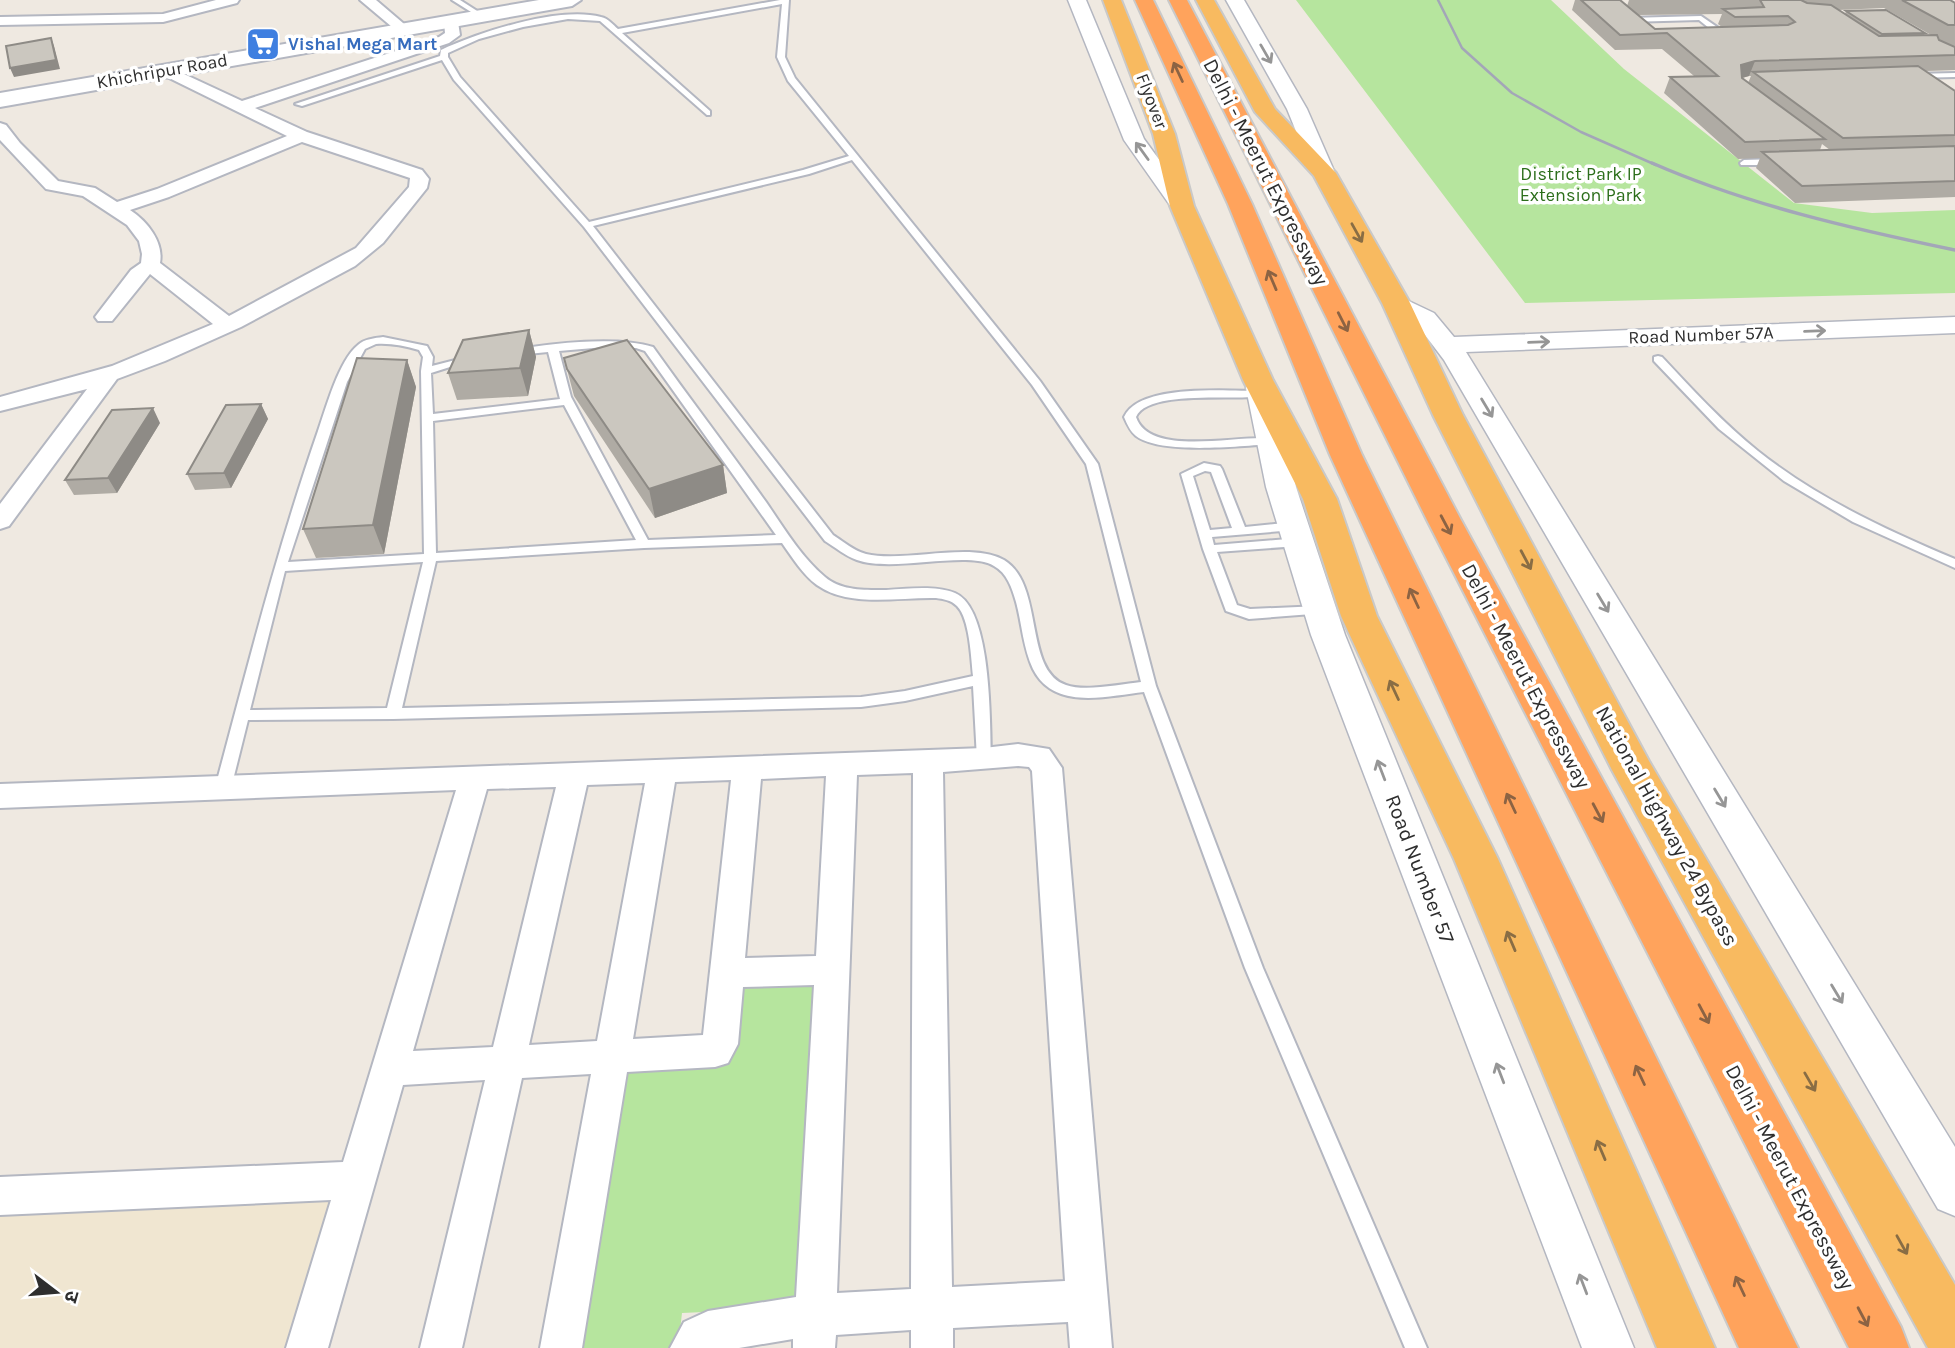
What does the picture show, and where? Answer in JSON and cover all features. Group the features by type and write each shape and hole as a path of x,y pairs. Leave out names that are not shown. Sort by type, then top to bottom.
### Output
{"highway":[{"name":"Flyover","path":"1112,0 1164,134 1182,206 1260,387 1320,499 1359,616 1476,859 1686,1348"},
{"name":"Delhi - Meerut Expressway","path":"1144,0 1240,204 1346,455 1769,1348"},
{"name":"Delhi - Meerut Expressway","path":"1178,0 1444,520 1880,1348"},
{"path":"1205,0 1266,112 1324,173"},
{"name":"National Highway 24 Bypass","path":"1324,173 1396,303 1448,415 1633,770 1955,1340"}],"main road":[{"name":"Khichripur Road","path":"0,95 166,71 572,0"}],"street":[{"path":"0,21 163,18 232,0"},
{"path":"367,0 402,29"},
{"path":"1077,0 1134,140 1182,206"},
{"path":"1235,0 1297,109 1324,173"},
{"path":"22,21 39,7"},
{"path":"241,107 443,40 453,35 451,22"},
{"path":"0,404 35,397 110,373 227,325 360,254 370,246 418,188 420,178 416,174 301,136 166,71"},
{"path":"0,128 14,147 52,184 89,192 134,221 148,241 152,254 150,265 138,274 105,317"},
{"path":"115,209 163,193 301,136"},
{"path":"150,265 227,325"},
{"path":"1396,303 1425,318 1454,356 1955,1192"},
{"name":"Road Number 57A","path":"1454,356 1955,325"},
{"name":"Road Number 57A","path":"1454,356 1658,359 1955,348"},
{"path":"0,521 110,373"},
{"name":"Road Number 57","path":"1260,387 1296,534 1320,610 1608,1348"},
{"path":"0,796 1038,757 1047,768 1091,1348"},
{"path":"928,761 932,1328"},
{"path":"815,1332 842,764"},
{"path":"389,1069 715,1051 720,1044 747,768"},
{"path":"561,1348 662,771"},
{"path":"440,1348 574,775"},
{"path":"307,1348 475,779"},
{"path":"726,973 832,970"},
{"path":"0,1196 357,1180"},
{"path":"691,1348 708,1332 932,1328 1087,1300"}],"lane":[{"path":"455,0 481,16"},
{"path":"616,32 786,1 781,57 791,79 1036,383 1092,464 1149,686 1254,968 1416,1348"},
{"path":"1620,14 1635,27"},
{"path":"707,113 602,19 576,15 479,36 444,52 444,57 466,89 587,225 829,538 858,556 881,561 982,557 1000,563 1015,578 1023,614 1044,676 1052,686 1066,691 1149,686"},
{"path":"1628,20 1715,19"},
{"path":"1703,20 1727,38"},
{"path":"1714,38 1741,37"},
{"path":"299,104 444,57"},
{"path":"1900,77 1955,75"},
{"path":"587,225 806,172 854,157"},
{"path":"1744,163 1782,162"},
{"path":"223,788 280,567 350,359 359,348 372,342 408,343 423,348 428,357 429,558 393,714"},
{"path":"499,354 638,343 649,349 786,539 823,583 840,590 871,596 951,596 963,604 975,634 985,759"},
{"path":"553,350 568,401 644,544"},
{"path":"426,371 477,357"},
{"path":"1658,359 1712,416 1766,463 1835,508 1883,533 1955,564"},
{"path":"1260,387 1156,398 1133,410 1130,417 1139,433 1161,440 1186,443 1272,441"},
{"path":"427,418 568,401"},
{"path":"1240,531 1218,473 1212,467 1191,470 1186,480 1231,608 1236,612 1249,614 1320,610"},
{"path":"1204,534 1240,531 1296,534"},
{"path":"1209,549 1296,534"},
{"path":"280,567 644,544 786,539"},
{"path":"240,715 393,714 862,702 979,680"}],"shaded area":[{"path":"332,1200 287,1348 0,1348 0,1216"}],"green space":[{"name":"District Park IP Extension Park","path":"1296,0 1551,0 1624,69 1794,203 1872,213 1955,210 1955,293 1525,303"},
{"path":"824,977 810,1307 682,1313 678,1348 569,1348 616,1063 723,1058 731,980"}],"building":[{"path":"1581,0 1620,0 1655,29 1788,25 1795,22 1788,16 1735,17 1723,9 1764,7 1760,0 1801,0 1831,5 1879,36 1937,35 1939,40 1955,47 1955,55 1755,61 1741,65 1742,78 1825,139 1745,142 1670,77 1718,76 1667,33 1620,35"},
{"path":"1902,0 1950,0 1955,3 1955,25 1948,25"},
{"path":"1886,10 1925,33 1882,34 1846,11"},
{"path":"51,38 56,60 10,68 6,46"},
{"path":"1918,66 1955,91 1955,135 1843,138 1753,72"},
{"path":"1955,146 1955,181 1802,186 1762,152"},
{"path":"529,330 520,368 448,373 463,340"},
{"path":"627,340 723,465 649,489 567,369 564,358"},
{"path":"357,358 407,360 373,525 303,529"},
{"path":"261,404 224,473 187,474 226,405"},
{"path":"153,408 108,478 65,480 112,410"}],"railway":[{"path":"1438,0 1462,48 1512,93 1581,132 1656,165"},
{"path":"1652,163 1763,203 1955,250"}],"place":[{"name":"Vishal Mega Mart","path":"263,44"}]}
